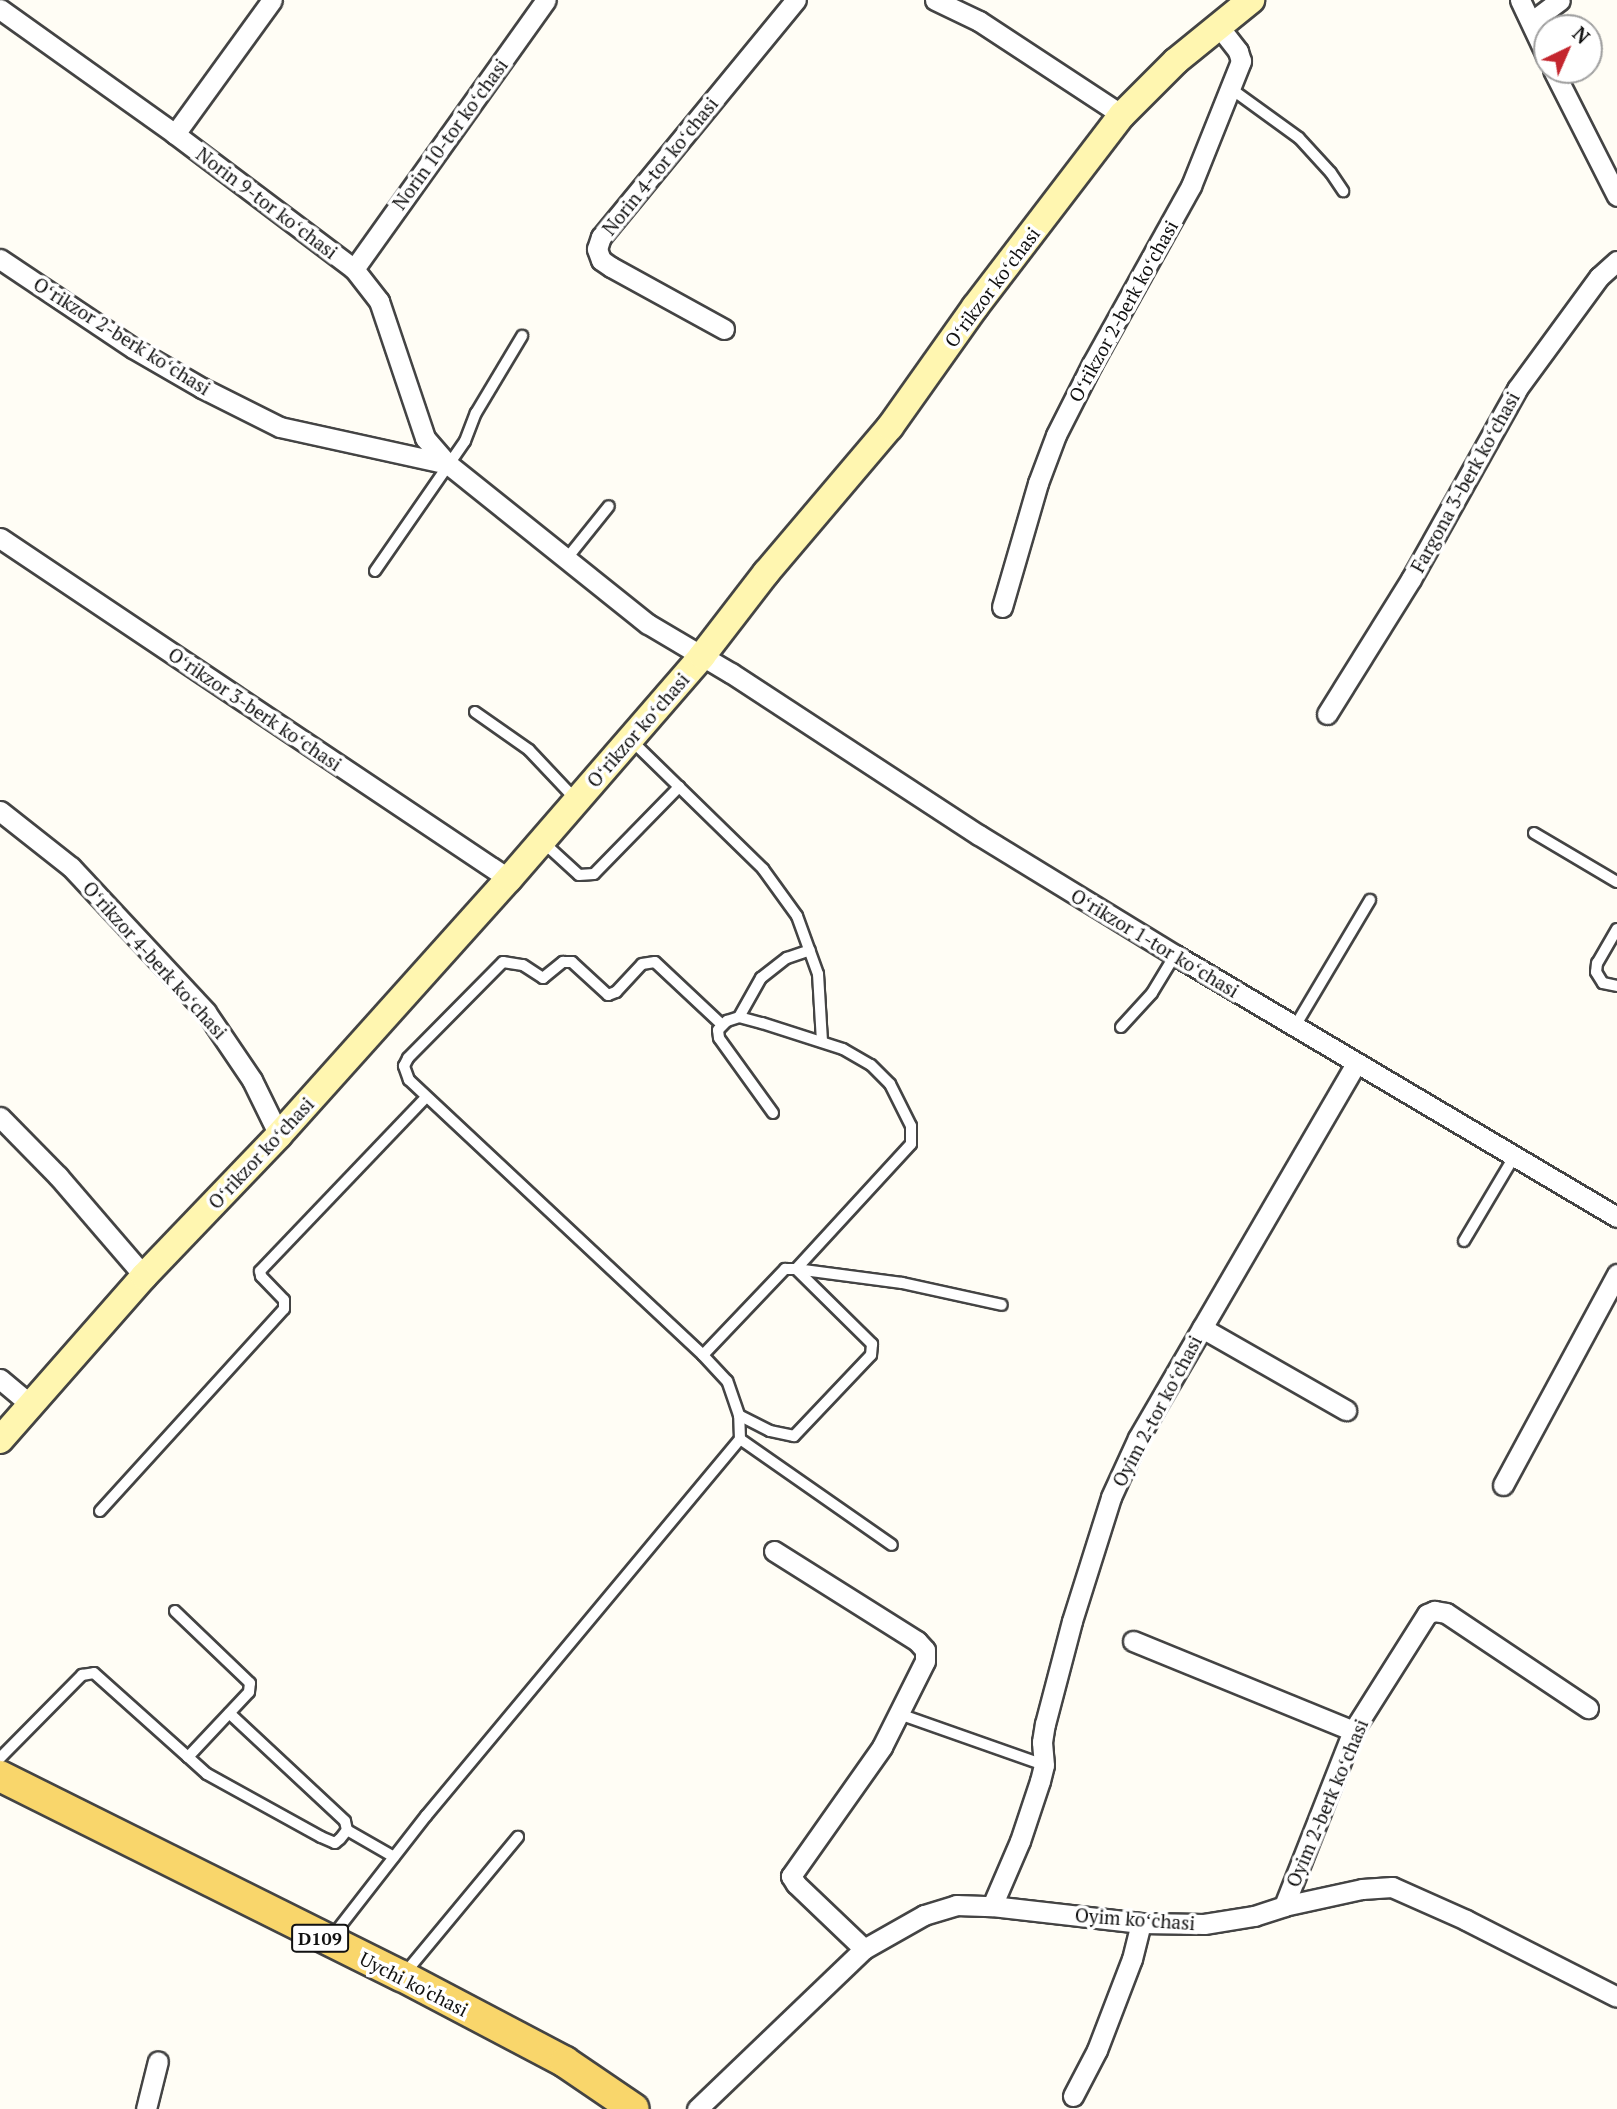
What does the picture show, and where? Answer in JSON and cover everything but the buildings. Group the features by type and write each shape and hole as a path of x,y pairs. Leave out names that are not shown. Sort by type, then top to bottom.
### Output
{"main road":[{"name":"Oʻrikzor koʻchasi","path":"0,1440 144,1276 279,1135 509,880 702,656 766,573 890,427 975,307 1122,115 1176,61 1251,0"},
{"name":"Uychi ko'chasi","path":"0,1776 328,1942 402,1976 565,2062 634,2109"}],"street":[{"path":"175,134 272,0"},
{"name":"Norin 10-tor koʻchasi","path":"354,269 546,0"},
{"name":"Norin 4-tor koʻchasi","path":"724,329 611,267 601,260 597,248 601,237 796,0"},
{"path":"935,0 979,21 1122,115"},
{"path":"1520,0 1533,26"},
{"path":"1531,22 1560,0"},
{"name":"Norin 9-tor koʻchasi","path":"0,9 175,134 354,269 379,301 422,432 448,464"},
{"name":"Oʻrikzor 2-berk koʻchasi","path":"1002,607 1038,483 1056,435 1092,364 1191,186 1241,61 1238,51 1218,25"},
{"path":"1560,84 1617,196"},
{"name":"Oʻrikzor 2-berk koʻchasi","path":"0,259 133,348 202,388 279,427 448,464"},
{"name":"Fargona 3-berk koʻchasi","path":"1327,714 1411,579 1517,389 1599,277 1617,261"},
{"name":"Oʻrikzor 1-tor koʻchasi","path":"448,464 568,557 648,624 676,643 702,656 979,835 1175,956 1617,1216"},
{"name":"Oʻrikzor 3-berk koʻchasi","path":"0,538 509,880"},
{"name":"Oʻrikzor 4-berk koʻchasi","path":"0,811 71,867 206,1012 252,1080 279,1135"},
{"name":"Oyim 2-tor koʻchasi","path":"992,1906 1020,1841 1044,1765 1042,1742 1045,1724 1072,1621 1111,1497 1138,1438 1356,1063"},
{"path":"0,1117 58,1176 144,1276"},
{"path":"1503,1485 1617,1274"},
{"path":"1202,1328 1346,1410"},
{"path":"0,1379 30,1404"},
{"path":"774,1551 917,1641 925,1650 925,1661 862,1779 791,1876 864,1950"},
{"name":"Oyim 2-berk koʻchasi","path":"1284,1906 1353,1731 1423,1619 1434,1611 1446,1613 1588,1708"},
{"path":"1133,1642 1353,1731"},
{"name":"Oyim koʻchasi","path":"697,2109 864,1950 891,1932 940,1909 956,1905 992,1906 1141,1923 1228,1921 1370,1887 1392,1887 1466,1920 1617,1997"},
{"path":"1073,2096 1097,2050 1132,1959 1141,1923"},
{"path":"146,2109 158,2061"}],"lane":[{"path":"1229,88 1299,138 1331,173 1343,191"},
{"path":"375,571 465,442 476,413 522,336"},
{"path":"568,557 609,506"},
{"path":"475,712 537,757 577,801"},
{"path":"630,740 763,869 797,916 818,974 822,1042"},
{"path":"542,841 579,875 594,874 679,787"},
{"path":"1534,833 1617,882"},
{"path":"1294,1028 1370,900"},
{"path":"1617,929 1597,963 1596,972 1603,983 1617,986"},
{"path":"773,1113 719,1038 718,1030 738,1017 761,978 787,958 810,950"},
{"path":"1121,1027 1152,993 1175,956"},
{"path":"328,1942 394,1857 740,1439 739,1415 727,1381 703,1355 426,1097 405,1074 408,1058 503,962 523,965 543,978 563,961 572,962 605,993 612,995 642,964 655,962 722,1025"},
{"path":"738,1017 843,1049 870,1065 890,1084 911,1126 911,1144 796,1269"},
{"path":"100,1511 284,1308 284,1300 261,1276 260,1270 426,1097"},
{"path":"1464,1241 1515,1155"},
{"path":"703,1355 785,1269 902,1283 1002,1306"},
{"path":"739,1415 770,1431 794,1436 871,1355 872,1343 796,1269"},
{"path":"740,1439 892,1545"},
{"path":"175,1611 250,1683 249,1692 188,1757"},
{"path":"0,1758 82,1675 94,1673 207,1774 335,1843 348,1830"},
{"path":"229,1713 345,1821 348,1830 394,1857"},
{"path":"899,1714 1044,1765"},
{"path":"402,1976 518,1837"}]}
